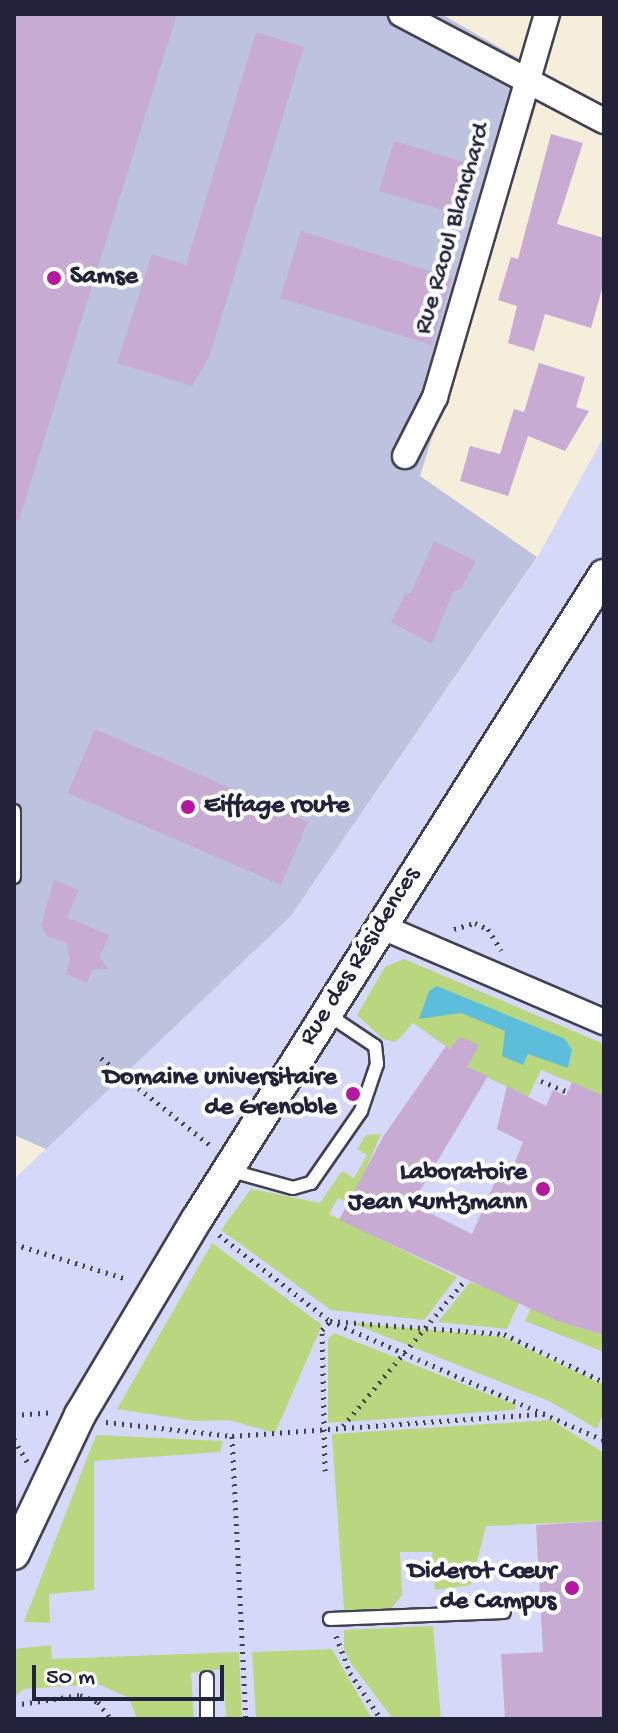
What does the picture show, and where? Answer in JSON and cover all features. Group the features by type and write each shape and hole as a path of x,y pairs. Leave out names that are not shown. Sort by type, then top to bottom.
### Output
{"street":[{"path":"401,14 604,121"},
{"name":"Rue Raoul Blanchard","path":"405,456 435,397 547,14"},
{"name":"Rue des Résidences","path":"14,1554 80,1415 325,1013 604,575"},
{"path":"380,926 604,1022"}],"lane":[{"path":"14,811 14,877"},
{"path":"228,1170 293,1188 311,1183 361,1111 377,1064 375,1046 325,1013"},
{"path":"330,1619 504,1612"},
{"path":"207,1678 207,1719"}],"path":[{"path":"444,926 457,930 475,923 488,929 496,947 508,953"},
{"path":"101,1058 210,1145"},
{"path":"541,1081 568,1092"},
{"path":"212,1230 330,1321 549,1413 602,1439 604,1427"},
{"path":"14,1244 127,1279"},
{"path":"343,1426 465,1280"},
{"path":"330,1321 504,1334 604,1382"},
{"path":"325,1471 322,1330 330,1321"},
{"path":"14,1415 80,1415 141,1429 232,1436 549,1413"},
{"path":"232,1436 246,1719"},
{"path":"14,1439 28,1463"},
{"path":"330,1619 350,1673 381,1719"},
{"path":"14,1705 80,1695 98,1702 111,1719"}],"shaded area":[{"path":"14,14 441,14 546,74 420,476 537,557 290,917 46,1149 14,1135"},
{"name":"Domaine universitaire de Grenoble","path":"604,436 604,1719 14,1719 14,1179 290,917 537,558"}],"green space":[{"path":"404,959 604,1044 604,1096 541,1070 528,1097 464,1066 479,1045 450,1049 413,1023 396,1042 383,1039 357,1015 385,967"},
{"path":"381,1134 351,1204 338,1198 329,1214 457,1277 424,1320 331,1310 221,1230 251,1189 320,1203 342,1171 354,1178 367,1155 357,1149 366,1135"},
{"path":"212,1243 322,1325 275,1433 229,1420 194,1421 117,1409"},
{"path":"470,1282 520,1300 507,1329 438,1322"},
{"path":"531,1307 557,1321 604,1335 604,1352 525,1321"},
{"path":"349,1322 503,1337 604,1385 604,1412 597,1429 551,1402"},
{"path":"334,1333 516,1405 515,1410 328,1423 328,1339"},
{"path":"551,1420 604,1453 604,1521 486,1526 471,1585 435,1590 432,1552 400,1552 402,1595 391,1609 344,1611 332,1434"},
{"path":"96,1435 223,1441 220,1452 94,1461 94,1590 49,1594 50,1623 24,1622"},
{"path":"433,1626 441,1719 393,1719 352,1665 344,1649 344,1630"},
{"path":"51,1645 52,1659 239,1652 242,1719 226,1719 223,1669 191,1673 194,1719 137,1719 129,1698 98,1684 24,1689 14,1697 14,1649"},
{"path":"332,1649 372,1719 256,1719 252,1652"}],"water":[{"path":"437,986 565,1039 572,1050 568,1068 528,1054 523,1065 502,1056 505,1031 461,1013 419,1019 429,991"}],"building":[{"name":"Samse","path":"14,14 177,14 19,520 14,519"},
{"path":"256,32 304,47 209,358 192,386 117,363 152,254 186,265"},
{"path":"551,134 583,143 557,224 604,238 604,282 591,328 545,314 534,351 508,343 517,306 498,300 511,257 518,259"},
{"path":"394,141 464,162 450,212 379,191"},
{"path":"301,231 452,278 432,345 280,298"},
{"path":"539,363 585,377 576,407 589,411 565,451 528,436 508,496 460,481 470,446 500,454 514,409 524,412"},
{"path":"434,541 476,561 461,589 453,592 432,644 391,622 405,594 411,593"},
{"name":"Eiffage route","path":"95,729 308,822 281,885 68,793"},
{"path":"54,880 79,890 67,917 109,935 100,957 108,969 92,970 87,983 66,974 70,961 67,943 48,937 41,926"},
{"path":"459,1037 479,1045 467,1067 488,1076 412,1204 472,1234 498,1175 508,1179 523,1142 497,1129 507,1086 546,1106 553,1090 566,1096 572,1082 604,1096 604,1335 557,1321 339,1220 383,1137 446,1046 450,1049"},
{"name":"Diderot Cœur de Campus","path":"604,1521 604,1719 505,1719 501,1654 543,1652 536,1525"}],"place":[{"name":"Samse","path":"54,278"},
{"name":"Eiffage route","path":"188,807"},
{"name":"Domaine universitaire de Grenoble","path":"353,1094"},
{"name":"Laboratoire Jean Kuntzmann","path":"543,1189"},
{"name":"Diderot Cœur de Campus","path":"572,1588"}]}
